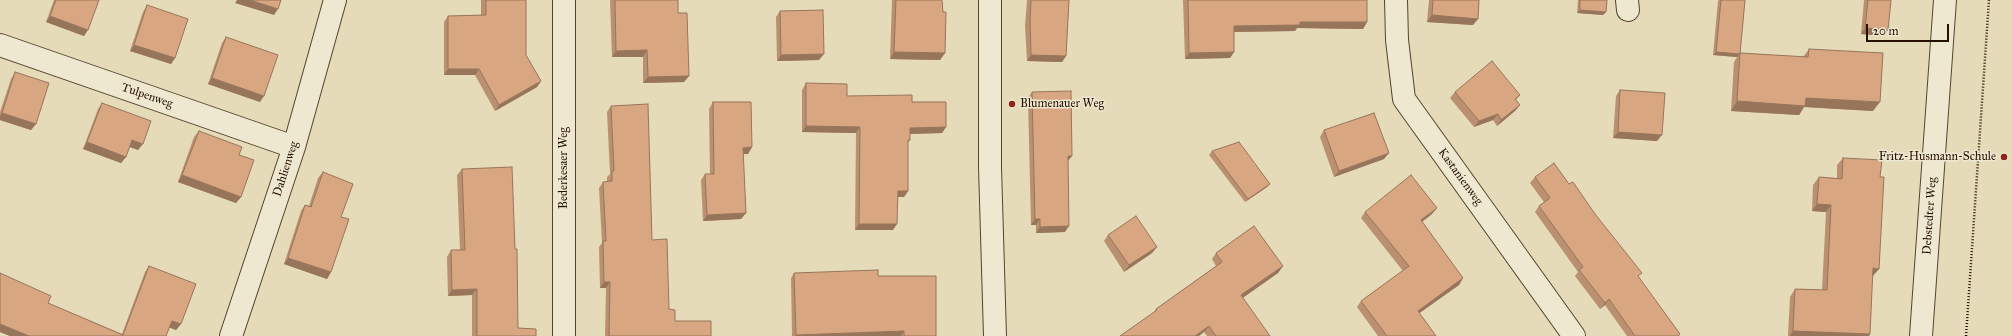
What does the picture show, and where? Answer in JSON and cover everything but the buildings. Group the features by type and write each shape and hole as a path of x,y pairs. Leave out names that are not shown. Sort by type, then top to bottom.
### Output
{"street":[{"name":"Dahlienweg","path":"231,336 294,147 335,0"},
{"name":"Bederkesaer Weg","path":"564,0 564,336"},
{"path":"990,0 990,167 995,336"},
{"name":"Kastanienweg","path":"1396,0 1397,40 1404,99 1574,336"},
{"name":"Debstedter Weg","path":"1921,336 1945,0"},
{"name":"Tulpenweg","path":"0,45 294,147"}],"path":[{"path":"1966,336 1989,0"}],"place":[{"name":"Blumenauer Weg","path":"1012,104"},
{"name":"Fritz-Husmann-Schule","path":"2004,157"}]}
